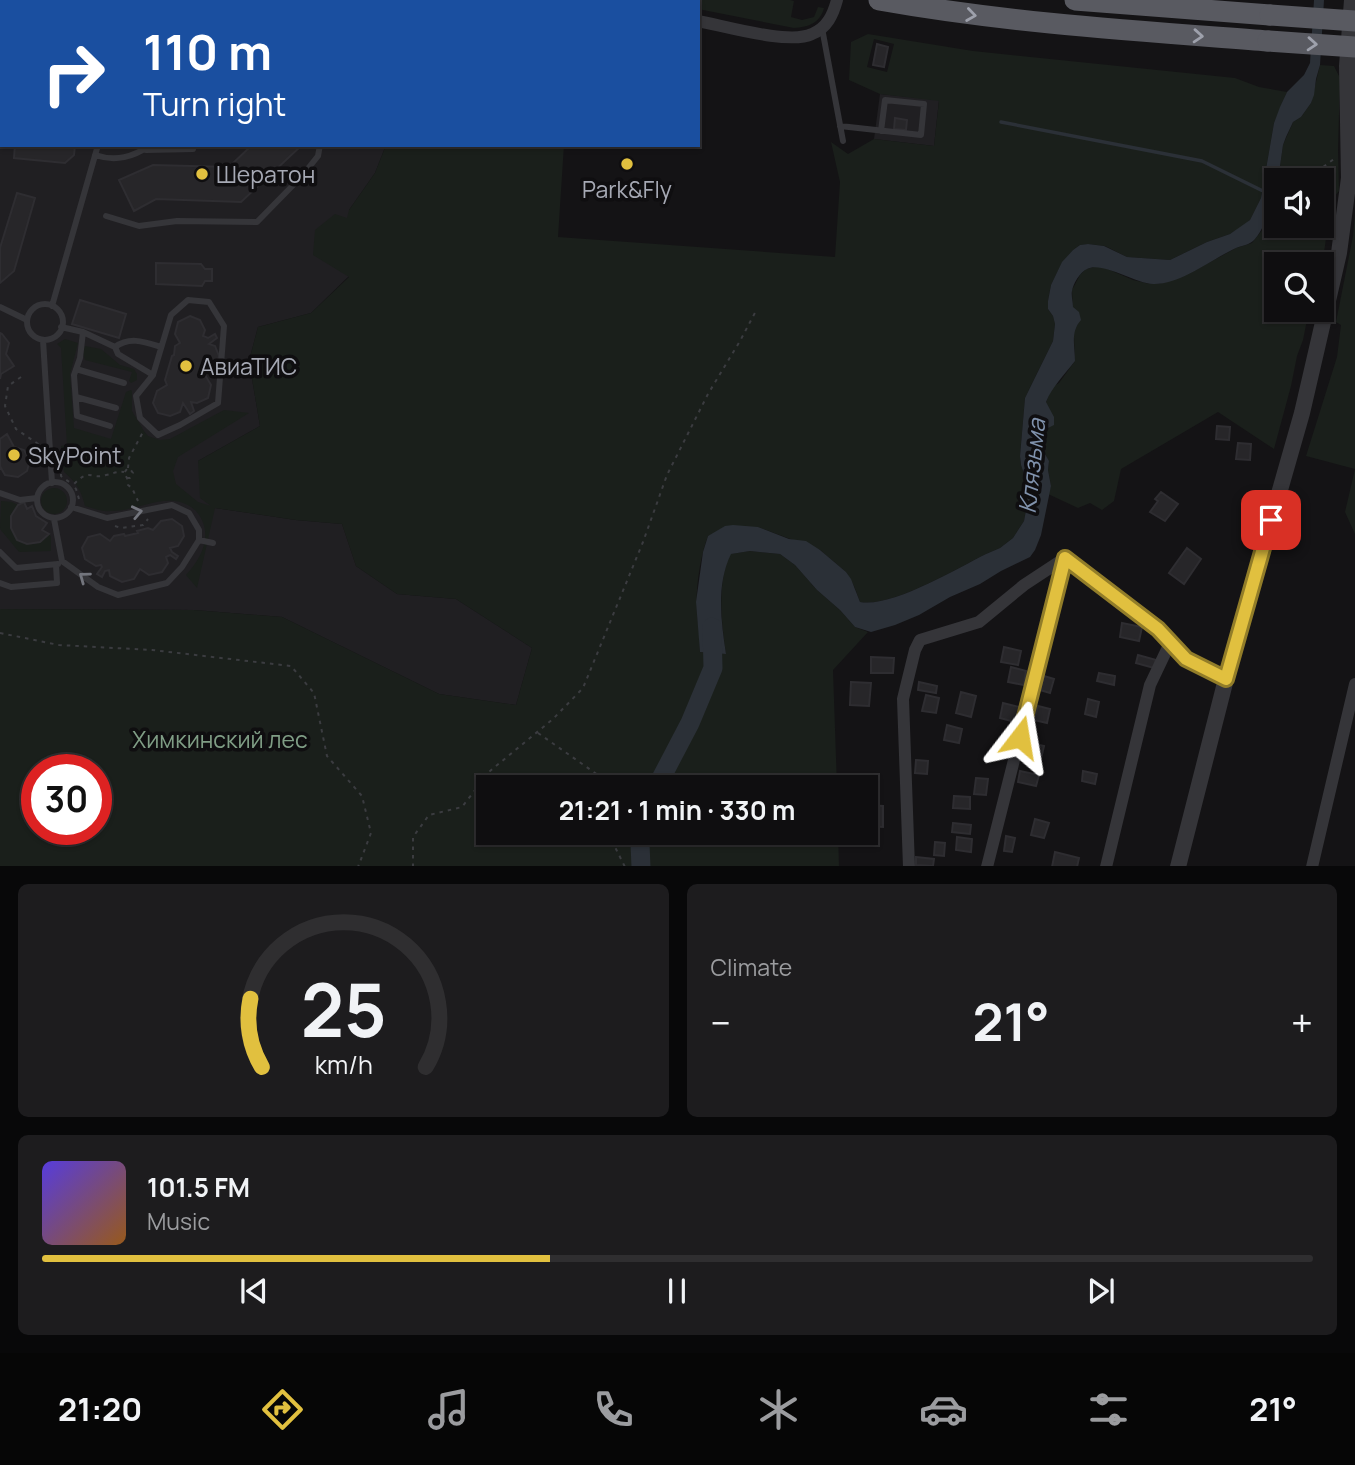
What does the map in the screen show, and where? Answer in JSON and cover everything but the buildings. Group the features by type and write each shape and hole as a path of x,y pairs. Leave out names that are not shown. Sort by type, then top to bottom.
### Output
{"highway":[{"path":"879,0 1051,24 1355,47"},
{"path":"1075,0 1355,21"}],"street":[{"path":"700,21 770,36 803,37 813,34 829,21 837,0"},
{"path":"1178,866 1226,679 1301,413 1336,266 1345,218 1349,156 1347,66 1352,0"},
{"path":"1065,558 1158,629 1186,659 1226,679"},
{"path":"909,866 904,699 915,650 920,640 979,622 1024,585 1065,558"},
{"path":"987,866 1065,558"},
{"path":"1106,866 1150,685 1170,643"},
{"path":"1311,866 1355,684"}],"lane":[{"path":"822,28 843,141"},
{"path":"840,126 881,131 921,135 924,104 885,100 881,131"},
{"path":"52,306 97,147"},
{"path":"95,155 120,159 148,147"},
{"path":"106,216 139,226 177,221 257,222 302,176 318,156 320,147"},
{"path":"144,150 193,149"},
{"path":"188,300 209,302 224,326 218,403 158,435 140,418 136,396 153,375 171,315 188,300"},
{"path":"46,304 52,306 62,317 61,327 54,337 43,340 33,335 27,326 27,320 31,310 36,307 46,304"},
{"path":"0,307 27,320"},
{"path":"61,327 83,332 115,347 118,354 153,375"},
{"path":"83,332 80,358 74,375 77,415 110,426"},
{"path":"43,340 52,482"},
{"path":"115,347 128,340 144,341 162,347"},
{"path":"76,369 124,383"},
{"path":"76,397 116,408"},
{"path":"52,482 69,489 73,501 65,516 54,519 39,509 37,498 40,489 52,482"},
{"path":"0,493 20,500 37,498"},
{"path":"0,552 16,568 59,563 98,587 118,595 167,583 182,568 199,540 200,530 189,513 172,505 107,518 71,507"},
{"path":"0,583 10,587 57,583 59,563 54,519"},
{"path":"199,540 213,543"}],"path":[{"path":"1321,168 1332,159 1349,156"},
{"path":"413,866 413,836 429,815 462,807 490,771 553,719 583,688 643,542 667,475 708,394 757,309"},
{"path":"21,377 8,386 5,406 16,429 40,445 45,452"},
{"path":"52,470 60,469 61,476 74,483 88,474 102,476 124,472 128,469 129,458 144,431"},
{"path":"127,478 133,473 128,469"},
{"path":"124,472 140,506"},
{"path":"0,633 59,645 152,650 291,666 314,693 327,756 362,796 371,833 358,866"},
{"path":"536,732 598,775"},
{"path":"614,845 625,866"}],"shaded area":[{"path":"880,94 939,100 934,146 874,139"},
{"path":"0,147 385,147 375,173 349,210 349,276 311,313 258,327 249,361 260,426 198,461 215,508 342,524 356,566 397,594 456,599 532,648 516,705 439,694 282,617 194,610 0,609"}],"green space":[{"path":"700,0 790,0 794,1 791,17 802,20 814,17 818,7 824,8 813,23 794,28 700,9"},
{"name":"Химкинский лес","path":"868,34 973,51 1235,78 1259,87 1287,92 1274,123 1266,168 1264,168 1261,198 1244,226 1170,260 1127,257 1105,246 1088,244 1073,250 1062,263 1051,285 1048,301 1048,309 1055,324 1053,341 1025,398 1020,456 1026,480 1027,505 1024,521 1013,538 1000,548 906,593 889,599 860,602 846,572 820,550 758,527 708,536 700,564 697,594 700,652 726,654 721,603 723,578 730,554 750,551 780,554 795,565 855,627 868,632 833,670 837,775 476,775 476,845 838,845 839,866 0,866 0,609 194,610 282,617 439,694 516,705 532,648 456,599 397,594 356,566 342,524 215,508 197,588 186,575 203,549 205,537 204,525 196,511 176,501 155,502 112,511 85,506 78,487 64,472 61,446 67,445 61,348 57,344 65,339 78,343 70,374 74,428 111,439 126,392 131,390 132,411 148,436 160,440 170,439 224,410 249,413 178,457 173,471 176,484 198,502 211,506 200,498 198,461 260,426 249,361 258,327 311,313 349,277 313,255 315,230 335,214 347,218 349,210 375,173 385,147 564,147 558,237 835,257 840,182 831,142 848,154 874,139 934,146 939,101 880,94 849,80 851,42","holes":["874,39 894,44 887,72 867,67"]},
{"path":"1320,65 1334,66 1340,78 1339,191 1334,198 1334,168 1280,168 1283,145 1293,122 1301,117 1311,103"},
{"path":"1355,213 1355,469 1306,456 1337,357 1341,325 1336,322"},
{"path":"1264,226 1264,238 1326,238 1324,252 1264,252 1264,322 1307,322 1274,449 1218,412 1121,469 1114,501 1102,510 1090,503 1078,508 1048,494 1051,486 1049,462 1045,454 1046,402 1052,387 1059,383 1075,361 1072,290 1080,275 1086,269 1103,267 1133,280 1159,284 1192,272 1236,248 1252,243"},
{"path":"85,346 101,349 120,365 134,369 137,380 131,383 129,381 132,372 85,360"},
{"path":"1355,469 1355,534 1345,512"},
{"path":"54,488 63,492 67,501 63,510 54,514 45,510 41,501 45,492"},
{"path":"1,501 18,505 10,521 17,538 27,544 34,544 49,534 51,551 19,552 0,529"}],"water":[{"path":"1314,0 1324,0 1320,65 1314,95 1301,117 1293,122 1283,145 1280,168 1266,168 1274,123 1280,107 1287,92 1304,75 1310,63"},
{"path":"1264,181 1264,224 1255,239 1185,276 1153,284 1093,267 1079,275 1072,293 1073,307 1079,312 1081,320 1074,335 1075,361 1046,402 1054,417 1054,425 1046,429 1045,454 1049,461 1051,486 1041,535 1030,557 919,615 871,632 855,627 795,565 780,554 750,551 731,554 723,578 722,591 721,616 726,654 700,652 696,602 703,552 708,536 725,526 758,527 789,539 806,541 846,572 860,602 889,599 906,593 1000,548 1013,538 1024,521 1027,505 1026,480 1020,456 1025,398 1053,341 1055,324 1048,309 1048,301 1051,285 1062,262 1080,245 1088,244 1104,246 1127,257 1170,260 1230,234 1250,220 1261,198"}],"waterway":[{"path":"1001,122 1202,161 1264,192"},
{"name":"Клязьма","path":"663,775 690,723 713,668 712,627"},
{"name":"Клязьма","path":"640,845 641,866"}],"place":[{"name":"Park&Fly","path":"627,164"},
{"name":"Шератон","path":"202,174"},
{"name":"АвиаТИС","path":"186,366"},
{"name":"SkyPoint","path":"14,455"}],"route":[{"path":"1020,737 1065,558 1158,629 1186,659 1226,679 1271,520"}]}
